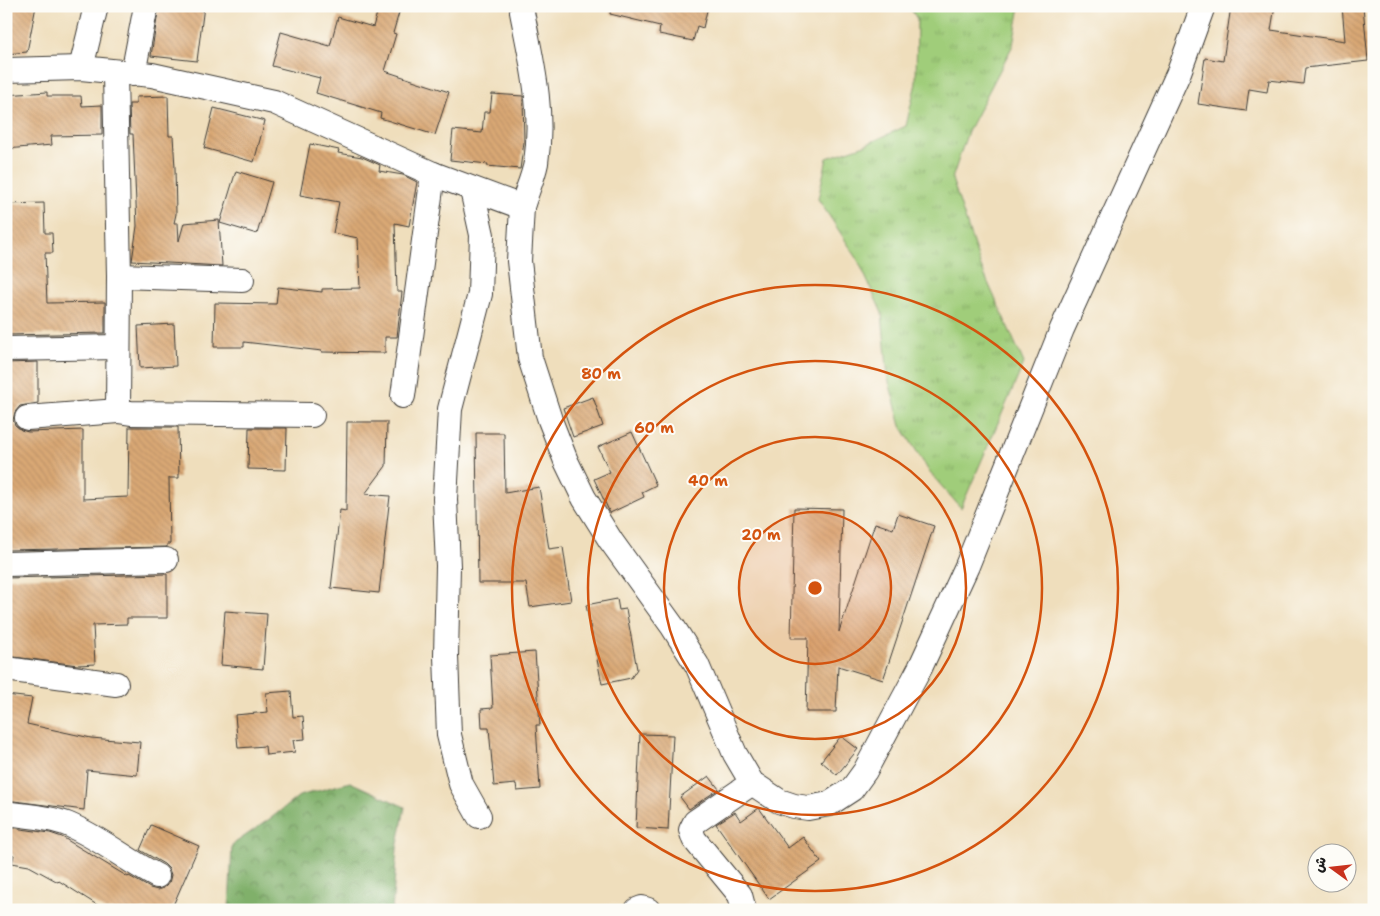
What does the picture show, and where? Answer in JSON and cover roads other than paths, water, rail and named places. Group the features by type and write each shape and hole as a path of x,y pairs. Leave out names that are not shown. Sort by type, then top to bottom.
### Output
{"street":[{"path":"81,68 96,6"},
{"path":"118,411 124,73 146,6"},
{"path":"523,6 522,12 537,88 538,130 536,165 522,207 519,261 530,358 538,386 559,444 584,498 606,534 673,627 697,664 735,754 752,783 779,801 808,808 829,804 852,789 865,772 920,668 967,566 1062,329 1179,72 1203,6"},
{"path":"6,70 81,68 152,76 274,102 433,174 522,207"},
{"path":"403,396 433,174"},
{"path":"472,190 482,235 480,294 450,409 445,499 448,566 446,656 449,735 461,784 479,816"},
{"path":"119,276 242,280"},
{"path":"6,349 118,347"},
{"path":"27,418 118,411 131,413 312,415"},
{"path":"6,564 166,560"},
{"path":"6,669 116,684"},
{"path":"744,910 740,895 694,839 691,830 695,822 752,783"},
{"path":"6,813 65,823 92,836 157,876"},
{"path":"637,910 642,908 648,910"}]}
